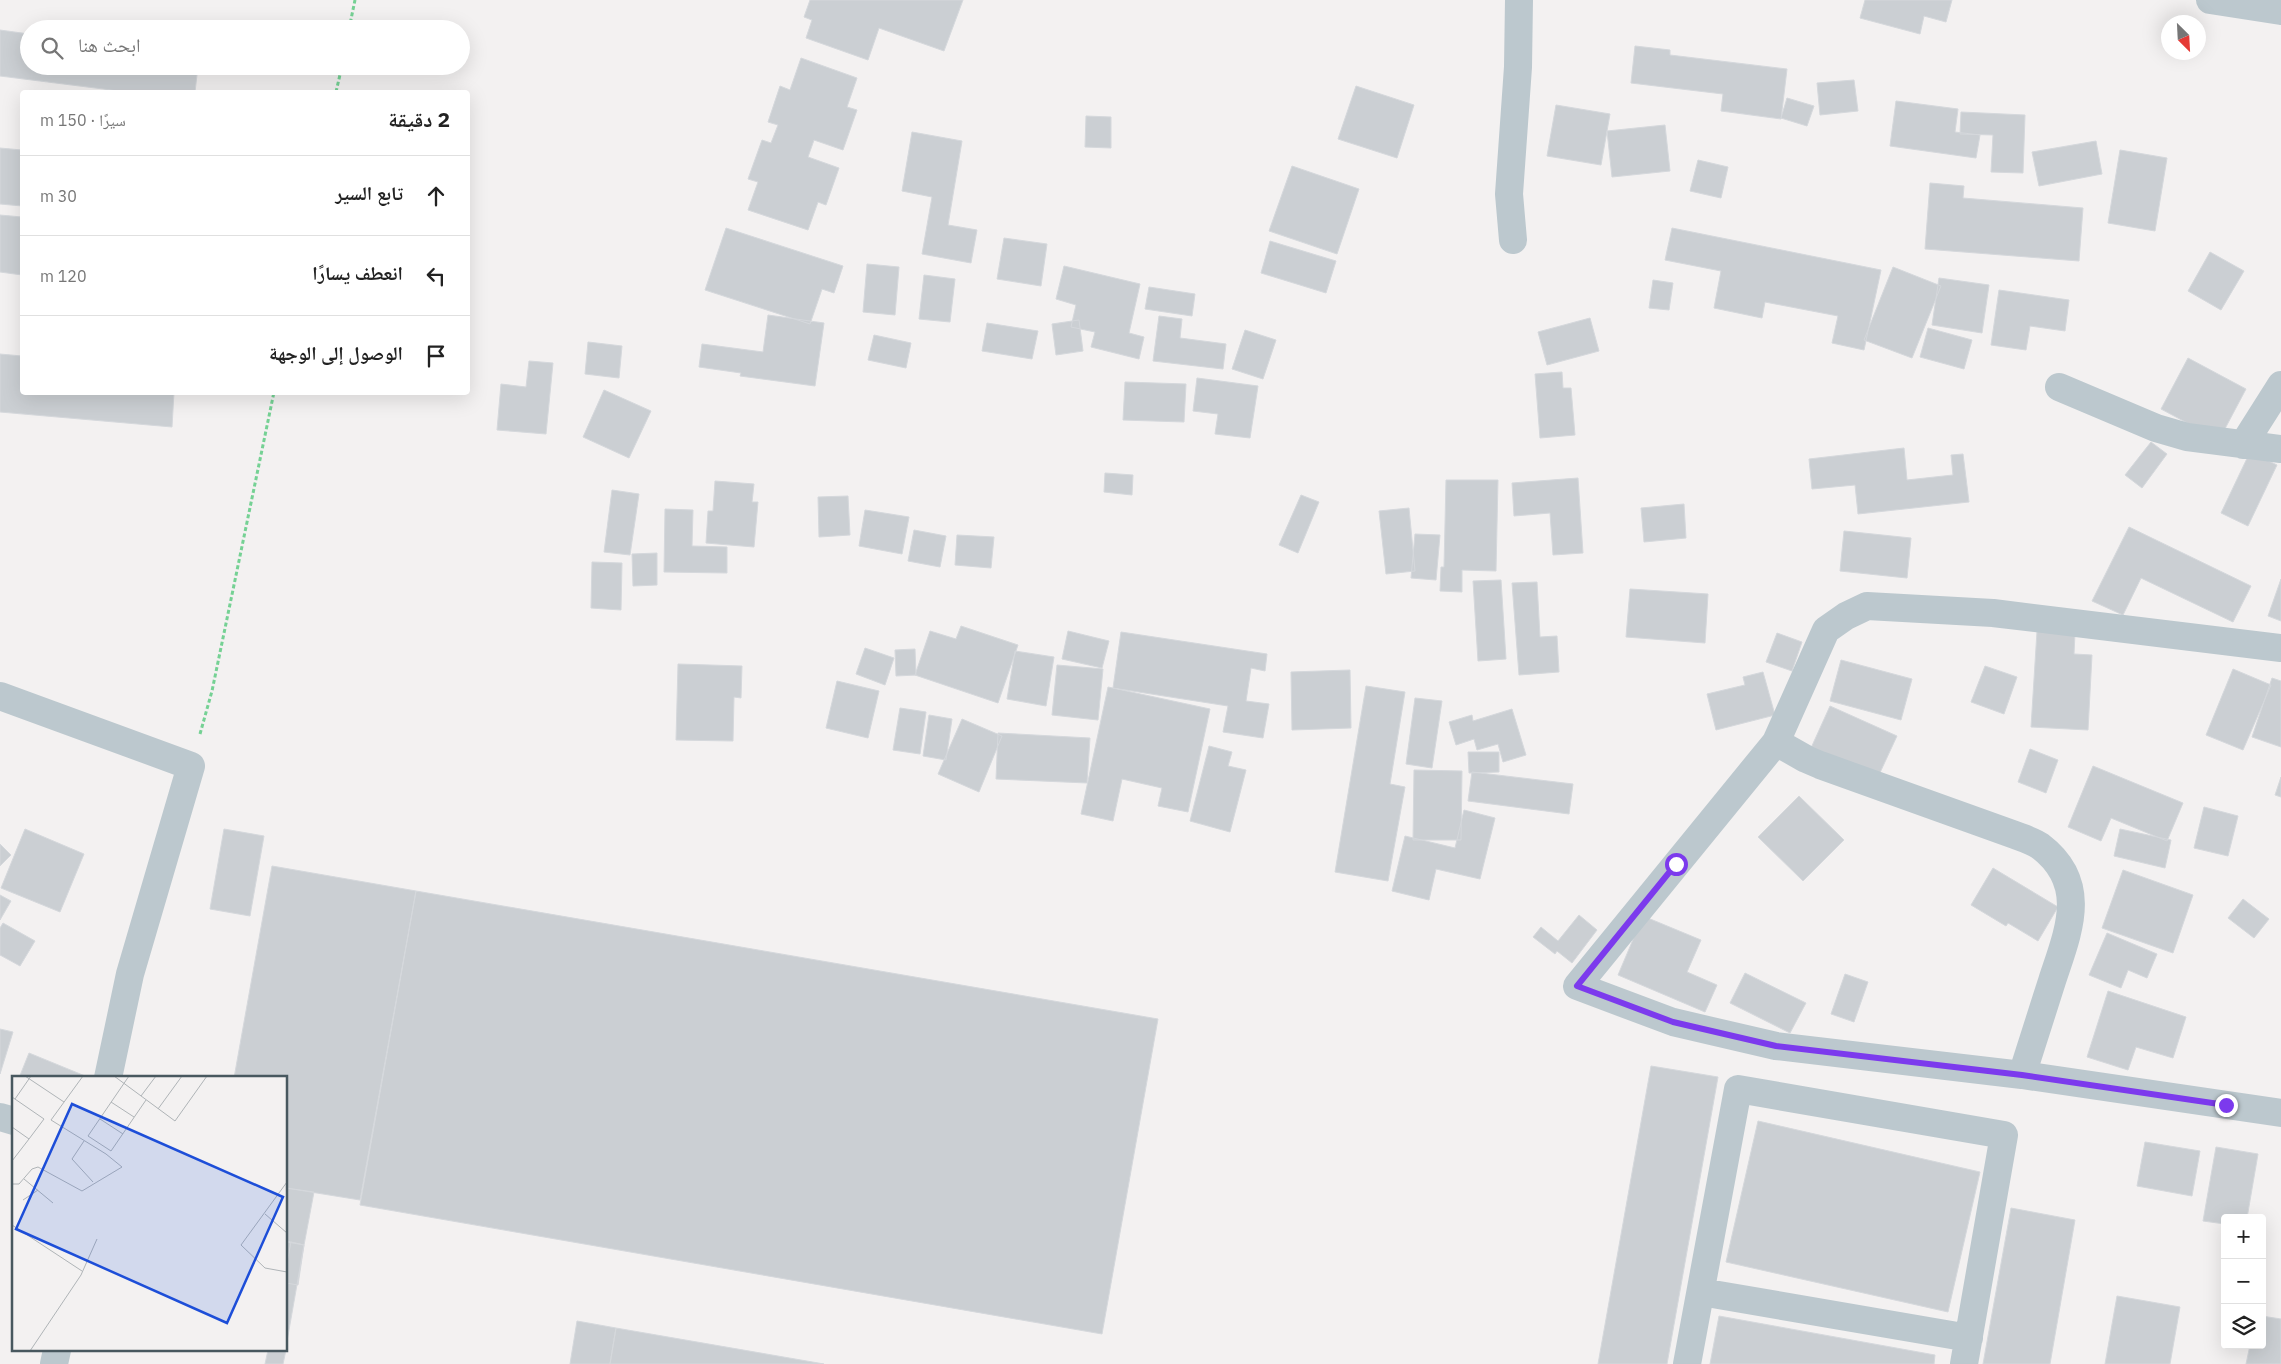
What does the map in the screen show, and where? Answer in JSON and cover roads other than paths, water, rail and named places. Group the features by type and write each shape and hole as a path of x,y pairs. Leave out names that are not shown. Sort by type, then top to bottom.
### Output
{"street":[{"path":"1512,240 1509,194 1518,67 1519,0"},
{"path":"2210,0 2281,11"},
{"path":"2243,445 2281,385"},
{"path":"2059,387 2156,428 2207,441 2281,449"},
{"path":"2281,648 1993,613 1867,606 1846,616 1826,630 1776,742 1577,986 1673,1022 1776,1046 2022,1075 2281,1113"},
{"path":"0,696 190,766 130,974 108,1076"},
{"path":"1776,742 1813,762 2016,835 2039,845 2057,862 2069,885 2072,910 2067,936 2022,1075"},
{"path":"1688,1364 1738,1089 2004,1135 1964,1364"},
{"path":"0,1117 12,1121"},
{"path":"1700,1292 1969,1338"}]}
